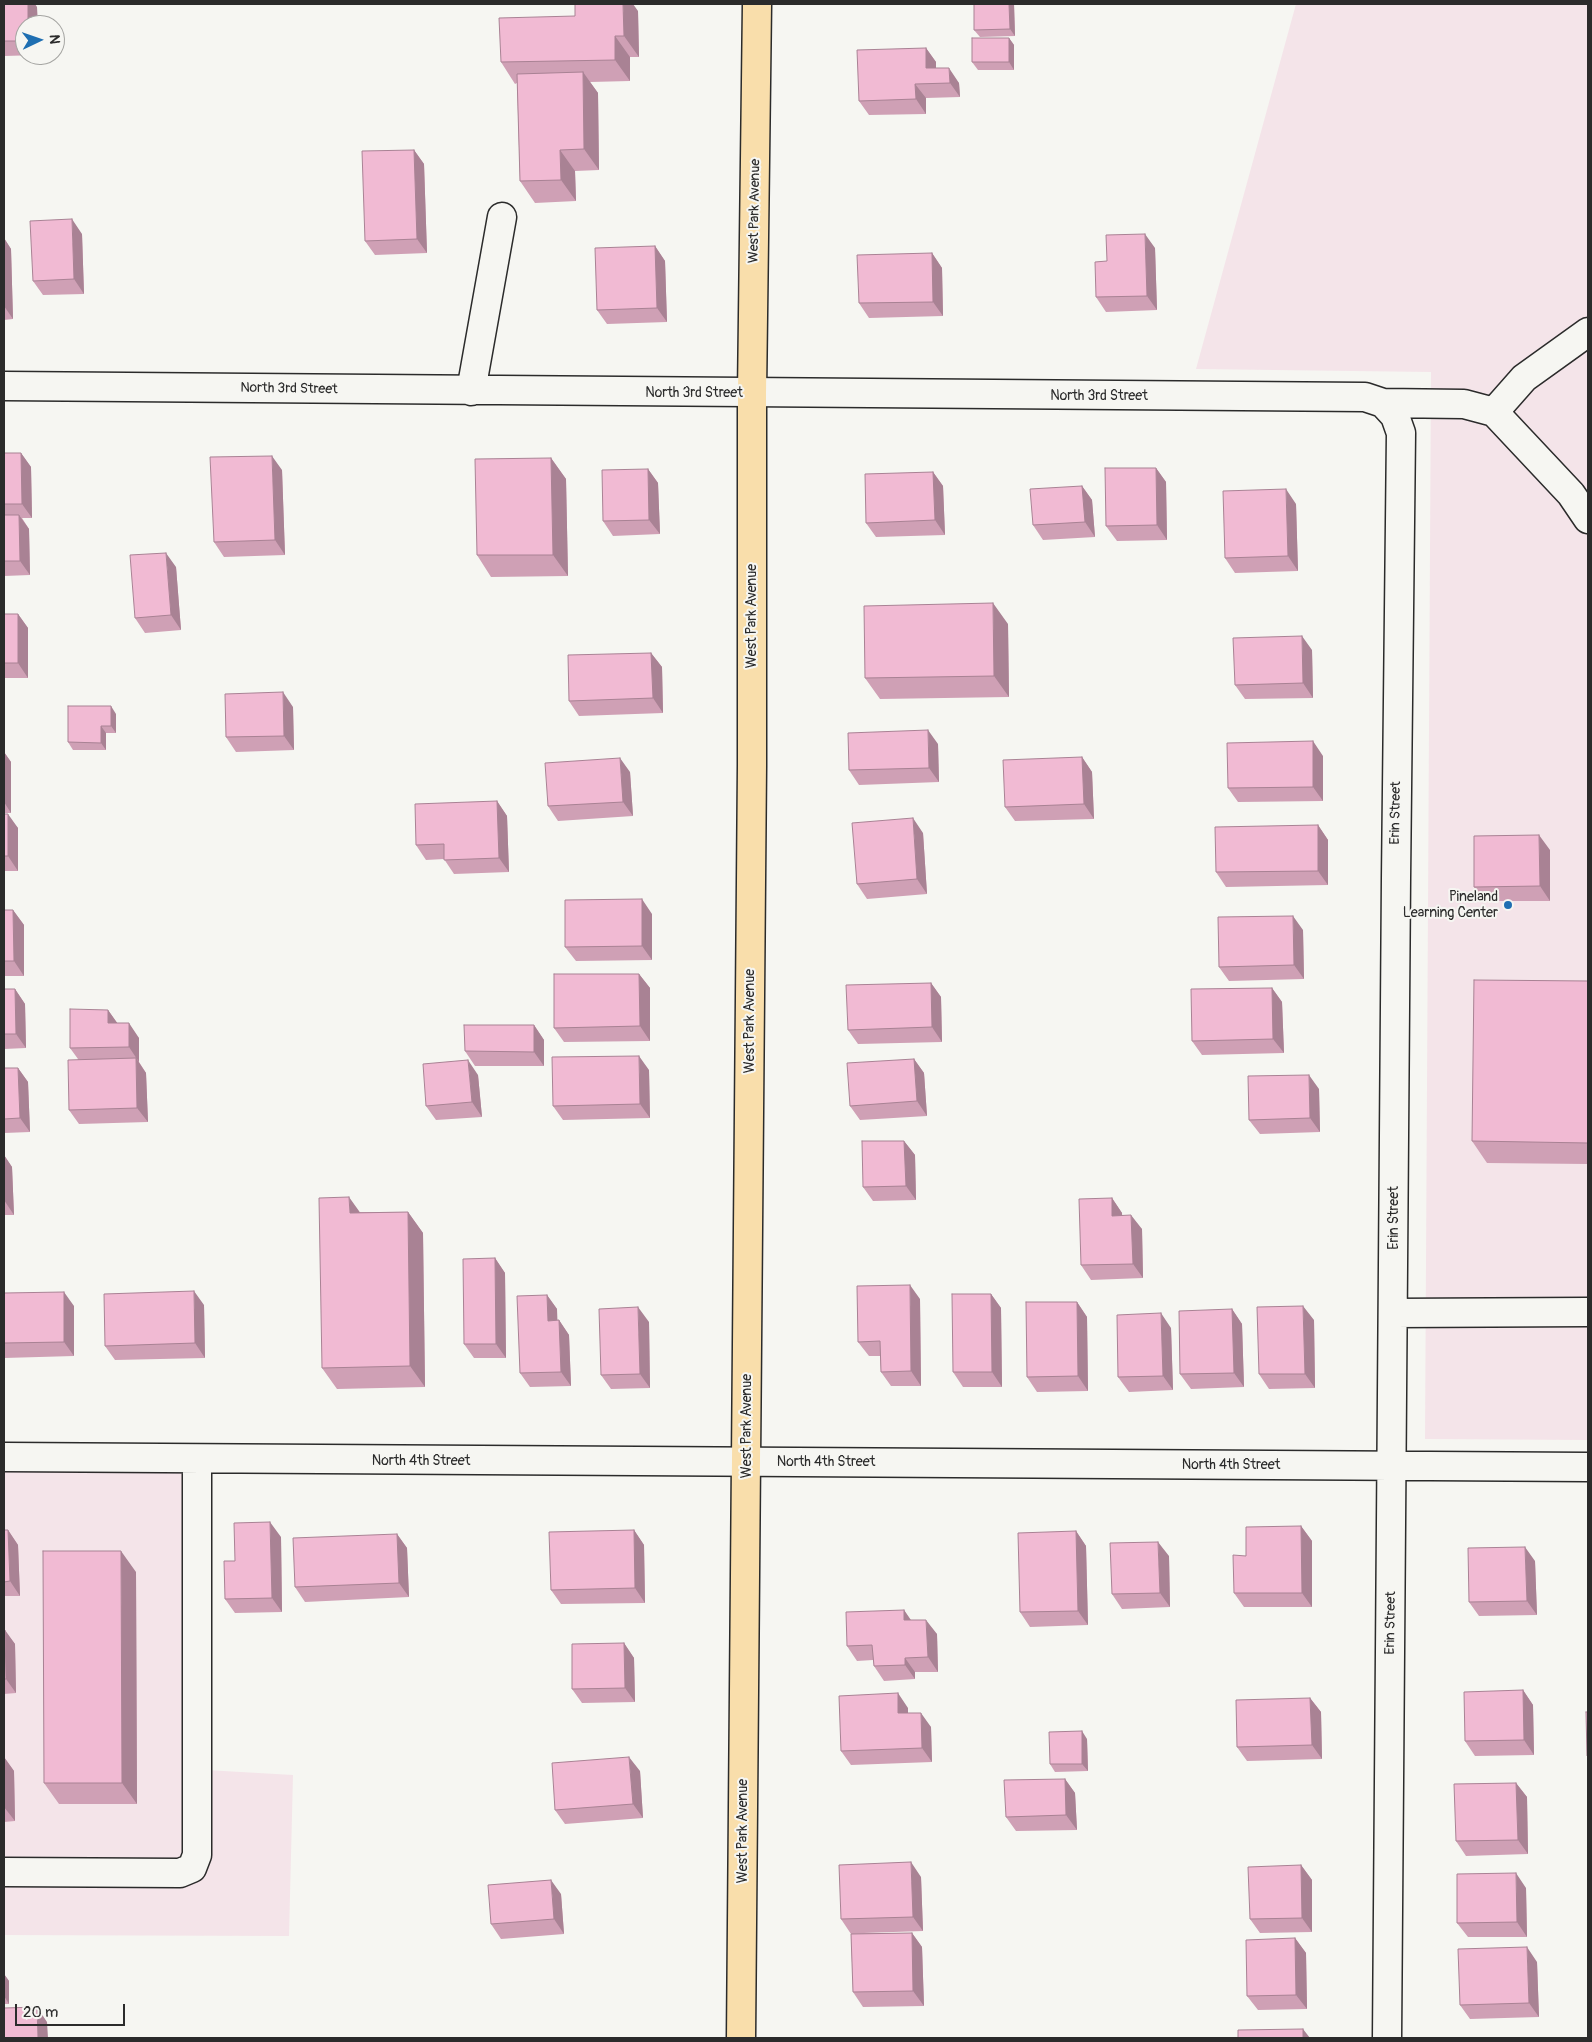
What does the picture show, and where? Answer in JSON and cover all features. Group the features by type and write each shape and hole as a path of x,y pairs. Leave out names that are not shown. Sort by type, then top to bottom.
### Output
{"main road":[{"name":"West Park Avenue","path":"741,2038 752,776 752,393 757,4"}],"street":[{"path":"471,391 502,217"},
{"path":"1588,332 1524,378 1494,412 1571,494 1588,519"},
{"name":"North 3rd Street","path":"4,386 752,393 880,392 1043,396 1365,397 1384,403 1464,404 1494,412"},
{"name":"Erin Street","path":"1384,403 1395,416 1401,433 1387,2038"},
{"path":"1394,1313 1588,1312"},
{"name":"North 4th Street","path":"4,1458 1588,1467"},
{"path":"4,1872 180,1873 192,1868 197,1855 197,1460"}],"shaded area":[{"name":"Pineland Learning Center","path":"1296,4 1588,4 1588,1440 1425,1439 1431,372 1196,369"},
{"path":"4,1456 210,1457 206,1770 293,1775 289,1936 4,1935"}],"building":[{"path":"4,4 28,4 28,15 15,15 15,41 4,41"},
{"path":"575,4 623,4 624,36 615,36 615,60 501,62 499,18 575,16"},
{"path":"974,4 1009,4 1010,29 974,30"},
{"path":"972,38 1009,38 1009,62 972,62"},
{"path":"926,48 926,68 949,68 950,83 915,84 916,99 859,101 857,50"},
{"path":"583,72 584,149 560,150 561,180 520,181 517,74"},
{"path":"414,150 417,239 365,241 362,151"},
{"path":"72,219 74,279 33,281 30,221"},
{"path":"1145,234 1147,296 1096,297 1095,262 1107,261 1106,235"},
{"path":"655,246 657,308 597,310 595,248"},
{"path":"932,253 933,302 859,303 857,255"},
{"path":"4,453 21,453 22,504 4,504"},
{"path":"272,456 275,540 214,542 210,457"},
{"path":"551,458 553,555 477,555 475,459"},
{"path":"1105,468 1156,468 1157,525 1106,526"},
{"path":"648,469 649,520 603,521 602,470"},
{"path":"933,472 935,520 866,523 865,474"},
{"path":"1082,486 1085,522 1033,525 1030,489"},
{"path":"1286,489 1288,556 1225,558 1223,491"},
{"path":"4,515 19,515 20,561 4,561"},
{"path":"166,553 171,615 135,618 130,555"},
{"path":"993,603 994,676 865,678 864,606"},
{"path":"4,614 18,614 18,663 4,663"},
{"path":"1302,636 1303,683 1235,685 1233,638"},
{"path":"651,653 653,698 569,701 568,655"},
{"path":"283,692 284,736 226,737 225,694"},
{"path":"68,706 111,706 111,726 101,726 101,743 68,742"},
{"path":"928,730 929,768 849,770 848,733"},
{"path":"1313,741 1313,787 1228,788 1227,743"},
{"path":"1082,757 1084,804 1005,807 1003,760"},
{"path":"620,758 623,802 548,806 545,763"},
{"path":"497,801 499,858 444,860 444,844 416,845 415,804"},
{"path":"4,814 8,814 8,856 4,856"},
{"path":"913,818 917,879 857,884 852,823"},
{"path":"1318,825 1318,871 1216,872 1215,827"},
{"path":"1539,835 1540,886 1474,887 1474,836"},
{"path":"642,899 642,946 565,947 565,900"},
{"path":"4,910 13,910 14,961 4,961"},
{"path":"1293,916 1294,965 1219,967 1218,917"},
{"path":"554,974 639,974 640,1026 554,1028"},
{"path":"1474,980 1588,981 1588,1143 1472,1141"},
{"path":"931,983 932,1027 848,1030 846,985"},
{"path":"1272,988 1273,1039 1192,1041 1191,989"},
{"path":"4,989 15,989 16,1034 4,1034"},
{"path":"70,1009 108,1010 108,1023 129,1023 129,1047 70,1048"},
{"path":"464,1025 534,1025 534,1052 465,1051"},
{"path":"639,1056 640,1104 553,1106 552,1057"},
{"path":"136,1058 137,1108 69,1110 68,1060"},
{"path":"914,1059 917,1101 850,1106 847,1063"},
{"path":"468,1060 472,1102 426,1106 423,1064"},
{"path":"4,1068 18,1068 20,1118 4,1119"},
{"path":"1309,1075 1310,1118 1249,1120 1248,1076"},
{"path":"862,1141 904,1141 906,1186 863,1187"},
{"path":"349,1197 350,1213 408,1212 410,1366 322,1368 319,1198"},
{"path":"1112,1198 1112,1216 1131,1215 1133,1264 1081,1265 1079,1199"},
{"path":"495,1258 496,1344 464,1344 463,1259"},
{"path":"910,1285 911,1371 881,1372 880,1341 858,1342 857,1286"},
{"path":"194,1291 195,1343 105,1346 104,1294"},
{"path":"64,1292 64,1342 4,1343 4,1293"},
{"path":"952,1294 991,1294 992,1372 953,1372"},
{"path":"547,1295 548,1321 559,1320 561,1372 520,1373 517,1296"},
{"path":"1026,1302 1077,1302 1078,1376 1027,1377"},
{"path":"1303,1306 1305,1374 1259,1374 1257,1307"},
{"path":"638,1307 640,1374 601,1375 599,1309"},
{"path":"1232,1309 1234,1373 1180,1374 1179,1311"},
{"path":"1161,1313 1163,1376 1118,1377 1117,1315"},
{"path":"270,1522 272,1598 225,1599 224,1561 235,1561 234,1523"},
{"path":"1301,1526 1302,1593 1234,1593 1233,1555 1246,1556 1246,1527"},
{"path":"4,1530 8,1530 10,1581 4,1582"},
{"path":"634,1530 635,1588 551,1590 549,1532"},
{"path":"1076,1531 1078,1611 1020,1612 1018,1533"},
{"path":"397,1534 399,1583 295,1587 293,1538"},
{"path":"1158,1542 1160,1593 1112,1594 1110,1543"},
{"path":"1525,1547 1527,1601 1469,1602 1468,1548"},
{"path":"43,1551 121,1551 122,1783 44,1783"},
{"path":"904,1610 904,1620 926,1620 928,1657 905,1658 905,1665 874,1666 872,1645 847,1646 846,1612"},
{"path":"5,1630 6,1679 4,1679"},
{"path":"624,1643 625,1688 572,1689 572,1644"},
{"path":"1523,1690 1524,1740 1465,1741 1464,1692"},
{"path":"898,1693 898,1713 921,1713 922,1748 841,1751 839,1696"},
{"path":"1310,1698 1312,1745 1237,1747 1236,1700"},
{"path":"1586,1712 1588,1712 1588,1756 1587,1756"},
{"path":"1082,1731 1082,1764 1050,1764 1049,1732"},
{"path":"629,1757 633,1804 555,1810 552,1763"},
{"path":"1065,1779 1066,1815 1006,1817 1004,1780"},
{"path":"1516,1783 1518,1840 1456,1841 1454,1784"},
{"path":"911,1862 913,1917 841,1919 839,1865"},
{"path":"1301,1865 1302,1918 1250,1919 1248,1867"},
{"path":"1516,1873 1517,1922 1457,1923 1457,1874"},
{"path":"551,1880 554,1919 491,1924 488,1885"},
{"path":"912,1933 913,1991 853,1992 851,1934"},
{"path":"1295,1938 1296,1995 1247,1996 1246,1940"},
{"path":"1527,1947 1529,2003 1460,2005 1458,1949"},
{"path":"37,2007 38,2038 4,2038 4,2008"},
{"path":"1303,2029 1303,2038 1238,2038 1238,2030"}],"place":[{"name":"Pineland Learning Center","path":"1508,905"}]}
